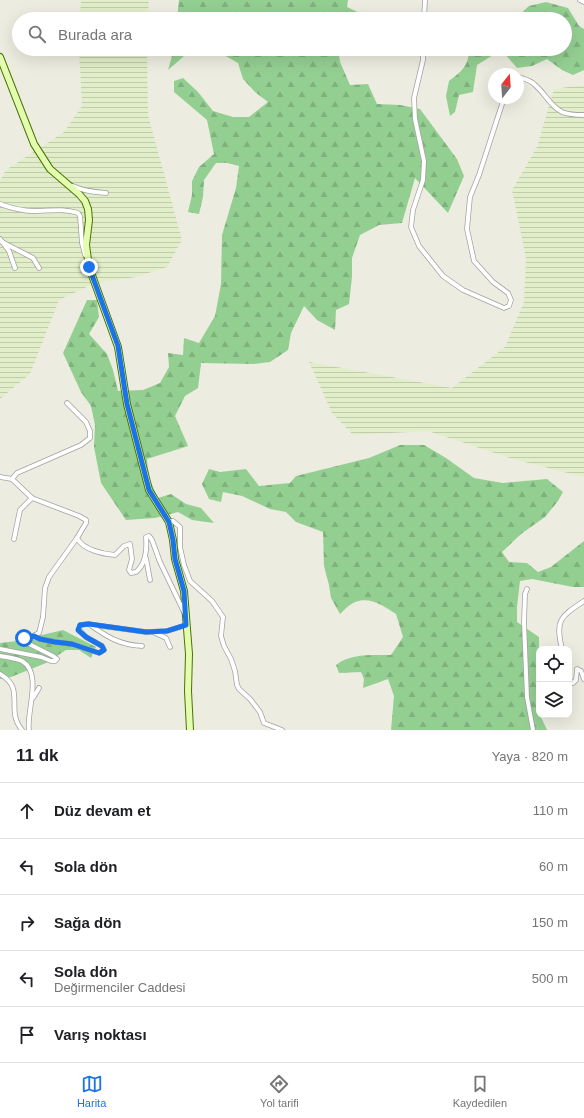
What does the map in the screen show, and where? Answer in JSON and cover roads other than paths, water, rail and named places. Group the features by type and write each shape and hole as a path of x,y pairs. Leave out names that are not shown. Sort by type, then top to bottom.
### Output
{"main road":[{"path":"0,57 34,144 50,169 85,201 88,209 89,220 86,245 89,267 118,346 127,404 149,490 169,522 175,559 184,591 189,654 188,691 190,730"}],"street":[{"path":"424,0 424,12"},
{"path":"580,0 584,2"},
{"path":"423,56 414,98 415,119 424,161 423,180 413,210 410,227 419,246 443,276 463,290 504,308 509,306 512,300 508,293 493,282 474,261 467,229 470,197 479,175 502,104"},
{"path":"524,78 536,85 554,108 571,115 584,115"},
{"path":"67,183 78,189 106,193"},
{"path":"0,204 32,211 53,209 78,213 80,216 82,243 89,267"},
{"path":"1,240 9,251 15,268"},
{"path":"1,240 32,258 39,268"},
{"path":"12,479 17,474 81,445 90,438 90,431 86,422 67,403"},
{"path":"0,477 12,479 32,498 86,520 86,523 77,538 49,577 45,588 39,633 34,636 24,638 25,642 53,656 56,659 55,661 0,649"},
{"path":"14,540 20,510 32,498"},
{"path":"169,522 173,521 180,526 180,547 184,565 190,581 212,601 223,617 221,636 224,646 231,659 239,689 260,712 264,723 282,730"},
{"path":"150,580 146,556 146,537 149,536 185,614"},
{"path":"77,538 79,542 89,549 115,555 124,546 130,544 132,559 129,570 131,573 139,570 143,565 146,556"},
{"path":"527,589 525,594 524,622 527,697 533,730"},
{"path":"561,646 558,632 561,620 568,612 584,602"},
{"path":"34,636 40,639 84,647 99,653 104,650 102,646 86,637 78,630 80,625 89,624 146,632 167,631 186,625"},
{"path":"89,624 101,633 122,644 142,646"},
{"path":"153,632 166,638 170,647"},
{"path":"0,656 23,662 30,671 33,686 28,717 29,730"},
{"path":"570,682 573,683 576,680 577,669 581,671 584,679"},
{"path":"0,674 13,686 15,716 17,724 22,730"},
{"path":"31,704 39,688"}]}
